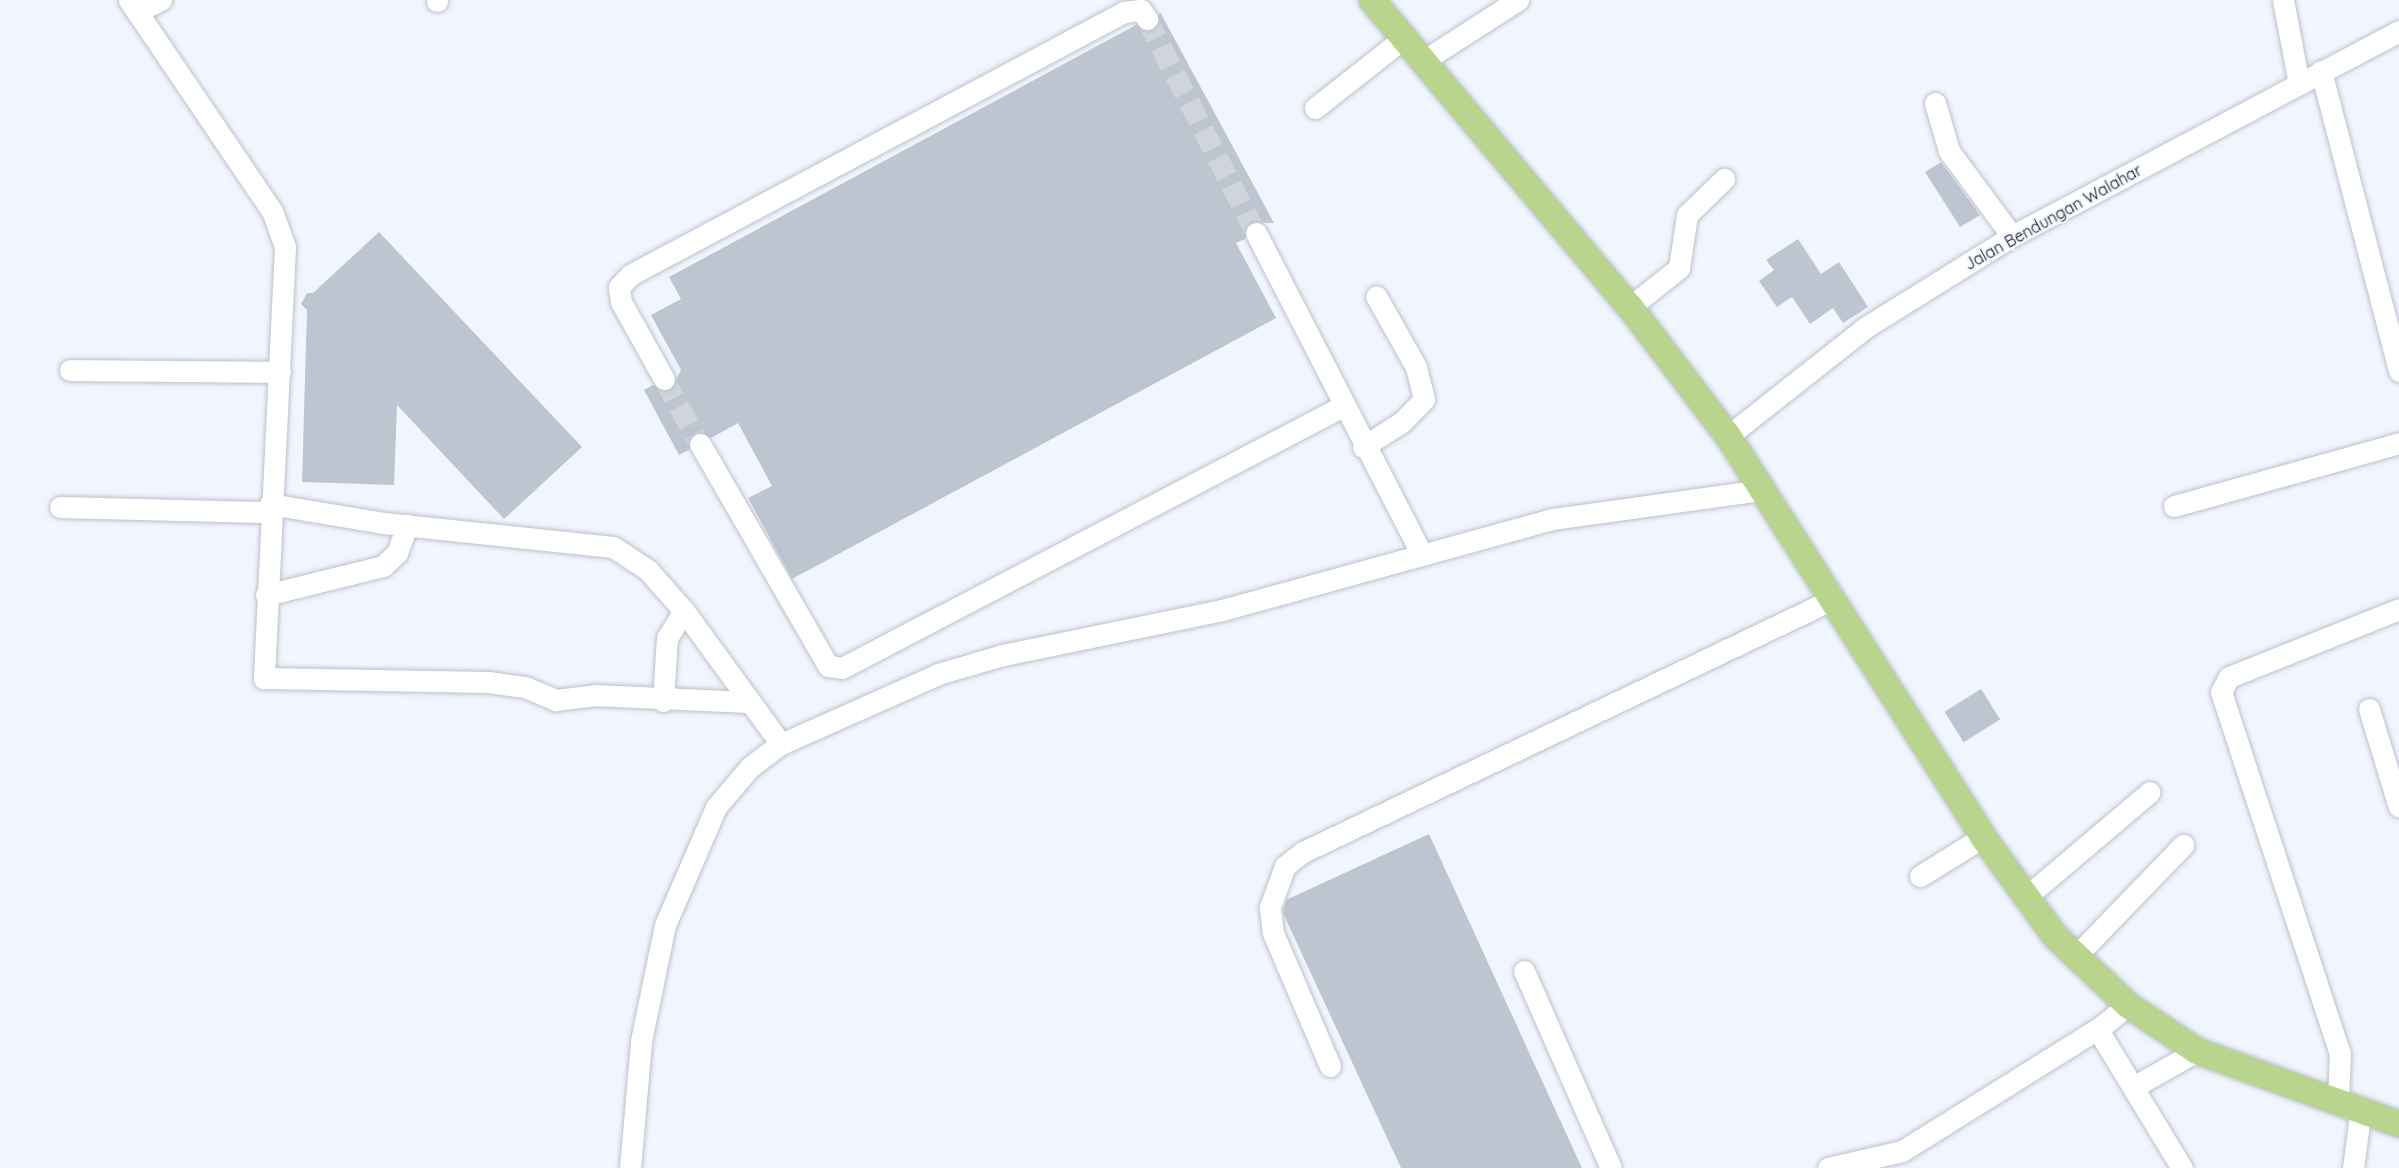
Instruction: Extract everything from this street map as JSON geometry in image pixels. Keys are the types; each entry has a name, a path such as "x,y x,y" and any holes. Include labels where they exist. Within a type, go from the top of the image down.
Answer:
{"main road":[{"path":"1372,0 1630,308 1728,436 1983,837 2026,897 2075,957 2128,1005 2197,1051 2350,1104 2399,1124"}],"street":[{"path":"161,0 133,6 281,229 285,289 270,508 264,678 488,682 525,687 556,700 594,695 663,701 749,702"},
{"path":"1423,61 1518,0"},
{"path":"2283,0 2299,84"},
{"path":"664,379 621,302 619,287 630,275 1124,12 1141,10 1147,19"},
{"name":"Jalan Bendungan Walahar","path":"1728,436 1866,327 2012,236 2299,84 2321,70 2399,31"},
{"path":"1315,108 1404,38"},
{"path":"2321,70 2399,371"},
{"path":"1935,103 1949,151 2012,236"},
{"path":"1630,308 1679,268 1687,215 1724,179"},
{"path":"1256,233 1341,406 1422,554"},
{"path":"1363,447 1402,422 1424,399 1416,367 1376,296"},
{"path":"70,370 280,372"},
{"path":"700,444 828,666 842,668 1341,406"},
{"path":"2174,506 2399,443"},
{"path":"630,1168 641,1041 665,926 716,807 750,767 781,744 938,674 1222,610 1422,554 1594,511 1761,490"},
{"path":"60,507 270,508 613,547 648,570 684,611 781,744"},
{"path":"266,595 383,566 397,553 406,525"},
{"path":"1330,1066 1273,933 1270,907 1285,866 1303,852 1831,600"},
{"path":"2353,1168 2350,1104 2340,1054 2221,692 2229,677 2399,609"},
{"path":"663,701 667,638 684,611"},
{"path":"2369,709 2399,807"},
{"path":"2026,897 2150,792"},
{"path":"1920,876 1983,837"},
{"path":"2075,957 2182,845"},
{"path":"1524,970 1611,1168"},
{"path":"1828,1168 1902,1151 2102,1026 2128,1005"},
{"path":"2102,1026 2101,1035 2135,1086 2182,1168"},
{"path":"2135,1086 2197,1051"}],"building":[{"path":"1160,12 1274,223 1250,222 1245,239 1236,243 1276,318 792,579 748,498 772,486 738,423 711,438 694,433 689,450 679,455 644,390 653,385 670,390 681,370 651,315 681,299 669,277 1136,25 1154,30"},
{"path":"1941,162 1980,215 1960,227 1925,172"},
{"path":"379,232 582,447 504,519 397,405 394,485 302,482 307,310 301,304 307,293 313,293"},
{"path":"1798,239 1821,274 1839,262 1868,307 1843,323 1833,308 1810,324 1792,297 1777,307 1759,281 1774,270 1766,260"},
{"path":"1981,689 2000,720 1964,742 1945,712"},
{"path":"1429,834 1582,1168 1401,1168 1283,913 1286,900"}],"tunnel":[{"path":"1147,19 1256,233"},
{"path":"664,379 700,444"}]}
